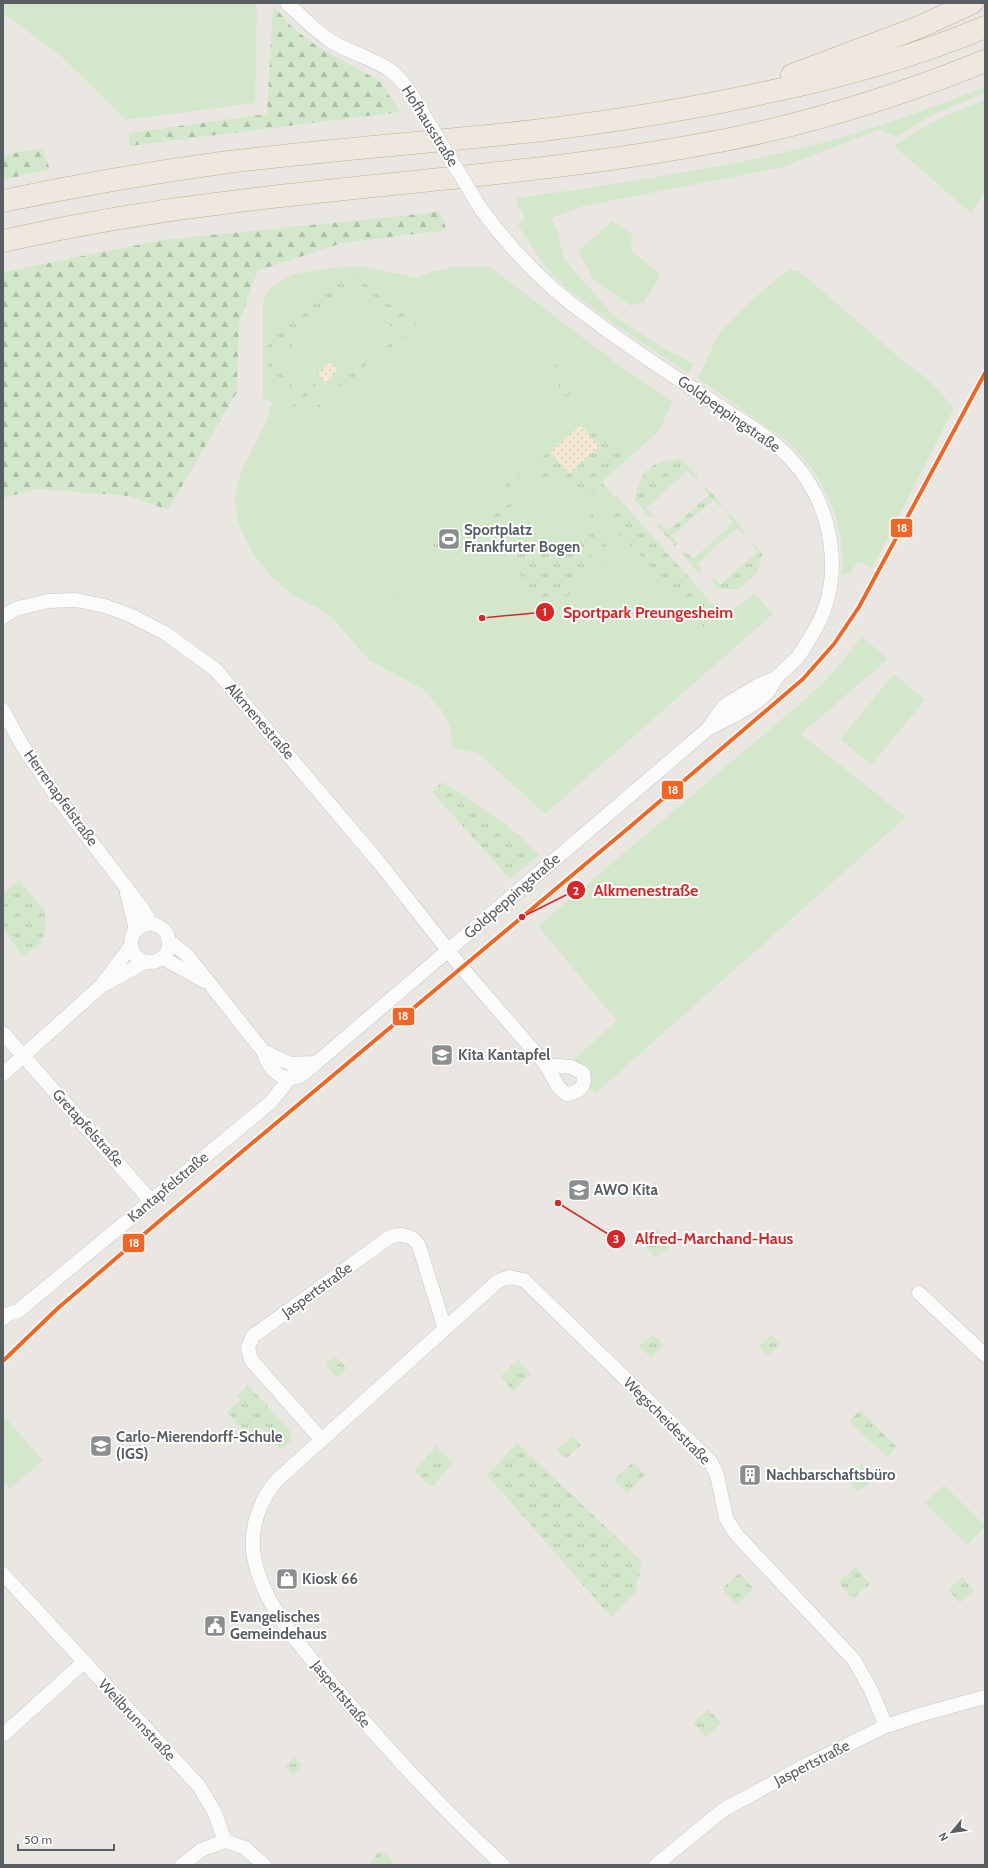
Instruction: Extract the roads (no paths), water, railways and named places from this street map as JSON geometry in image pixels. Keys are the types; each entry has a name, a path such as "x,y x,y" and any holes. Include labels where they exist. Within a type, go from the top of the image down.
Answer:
{"highway":[{"path":"728,101 917,28 972,3"},
{"path":"3,201 88,184 222,163 550,129 644,116 728,101 853,73 917,54 985,27"},
{"path":"3,241 91,223 231,202 635,156 790,125 859,107 938,80 985,61"}],"street":[{"name":"Hofhausstraße","path":"287,3 312,27 330,40 344,49 388,68 406,85 481,209"},
{"name":"Goldpeppingstraße","path":"289,1078 302,1075 314,1063 448,951 709,728 735,716 767,693 776,678 797,658 818,624 830,587 831,548 824,510 808,481 788,456 766,438 569,303 546,283 493,225 481,209"},
{"name":"Alkmenestraße","path":"3,617 15,609 48,600 76,600 105,606 132,616 165,632 216,670 232,687 377,860 448,951 546,1065"},
{"name":"Herrenapfelstraße","path":"3,710 22,746 57,797 142,908 151,924"},
{"name":"Herrenapfelstraße","path":"123,884 136,930"},
{"path":"151,924 161,928 168,936 168,950 162,958 154,962 145,962 138,959 133,953 131,940 136,930 151,924"},
{"path":"169,941 187,955 263,1051 266,1061 273,1072 289,1078"},
{"path":"3,1074 101,986 131,946"},
{"path":"162,958 210,984"},
{"path":"101,986 145,962"},
{"path":"3,1033 23,1056"},
{"path":"263,1051 291,1064 314,1063"},
{"name":"Gretapfelstraße","path":"23,1056 152,1201"},
{"name":"Kantapfelstraße","path":"4,1316 18,1311 271,1102 289,1078"},
{"name":"Jaspertstraße","path":"322,1440 251,1360 248,1348 253,1336 390,1237 404,1235 411,1237 419,1246 445,1329"},
{"name":"Jaspertstraße","path":"503,1865 452,1816 349,1705 302,1646 268,1598 259,1578 254,1557 253,1544 254,1526 260,1506 267,1492 276,1481 498,1281 509,1278"},
{"name":"Wegscheidestraße","path":"509,1278 524,1280 710,1461 717,1475 726,1518 736,1534 854,1660 871,1690 886,1726"},
{"path":"919,1293 985,1355"},
{"name":"Weilbrunnstraße","path":"3,1574 199,1786 214,1811 225,1841"},
{"path":"3,1735 84,1662"},
{"name":"Jaspertstraße","path":"656,1865 723,1810 806,1765 886,1726 985,1697"},
{"path":"182,1865 201,1850 225,1841 245,1848 264,1865"}],"place":[{"name":"Sportplatz Frankfurter Bogen","path":"449,539"},
{"name":"Sportpark Preungesheim","path":"482,618"},
{"name":"Alkmenestraße","path":"522,917"},
{"name":"Kita Kantapfel","path":"442,1055"},
{"name":"AWO Kita","path":"579,1190"},
{"name":"Alfred-Marchand-Haus","path":"558,1203"},
{"name":"Carlo-Mierendorff-Schule (IGS)","path":"101,1446"},
{"name":"Nachbarschaftsbüro","path":"750,1475"},
{"name":"Kiosk 66","path":"287,1579"},
{"name":"Evangelisches Gemeindehaus","path":"215,1626"}]}
